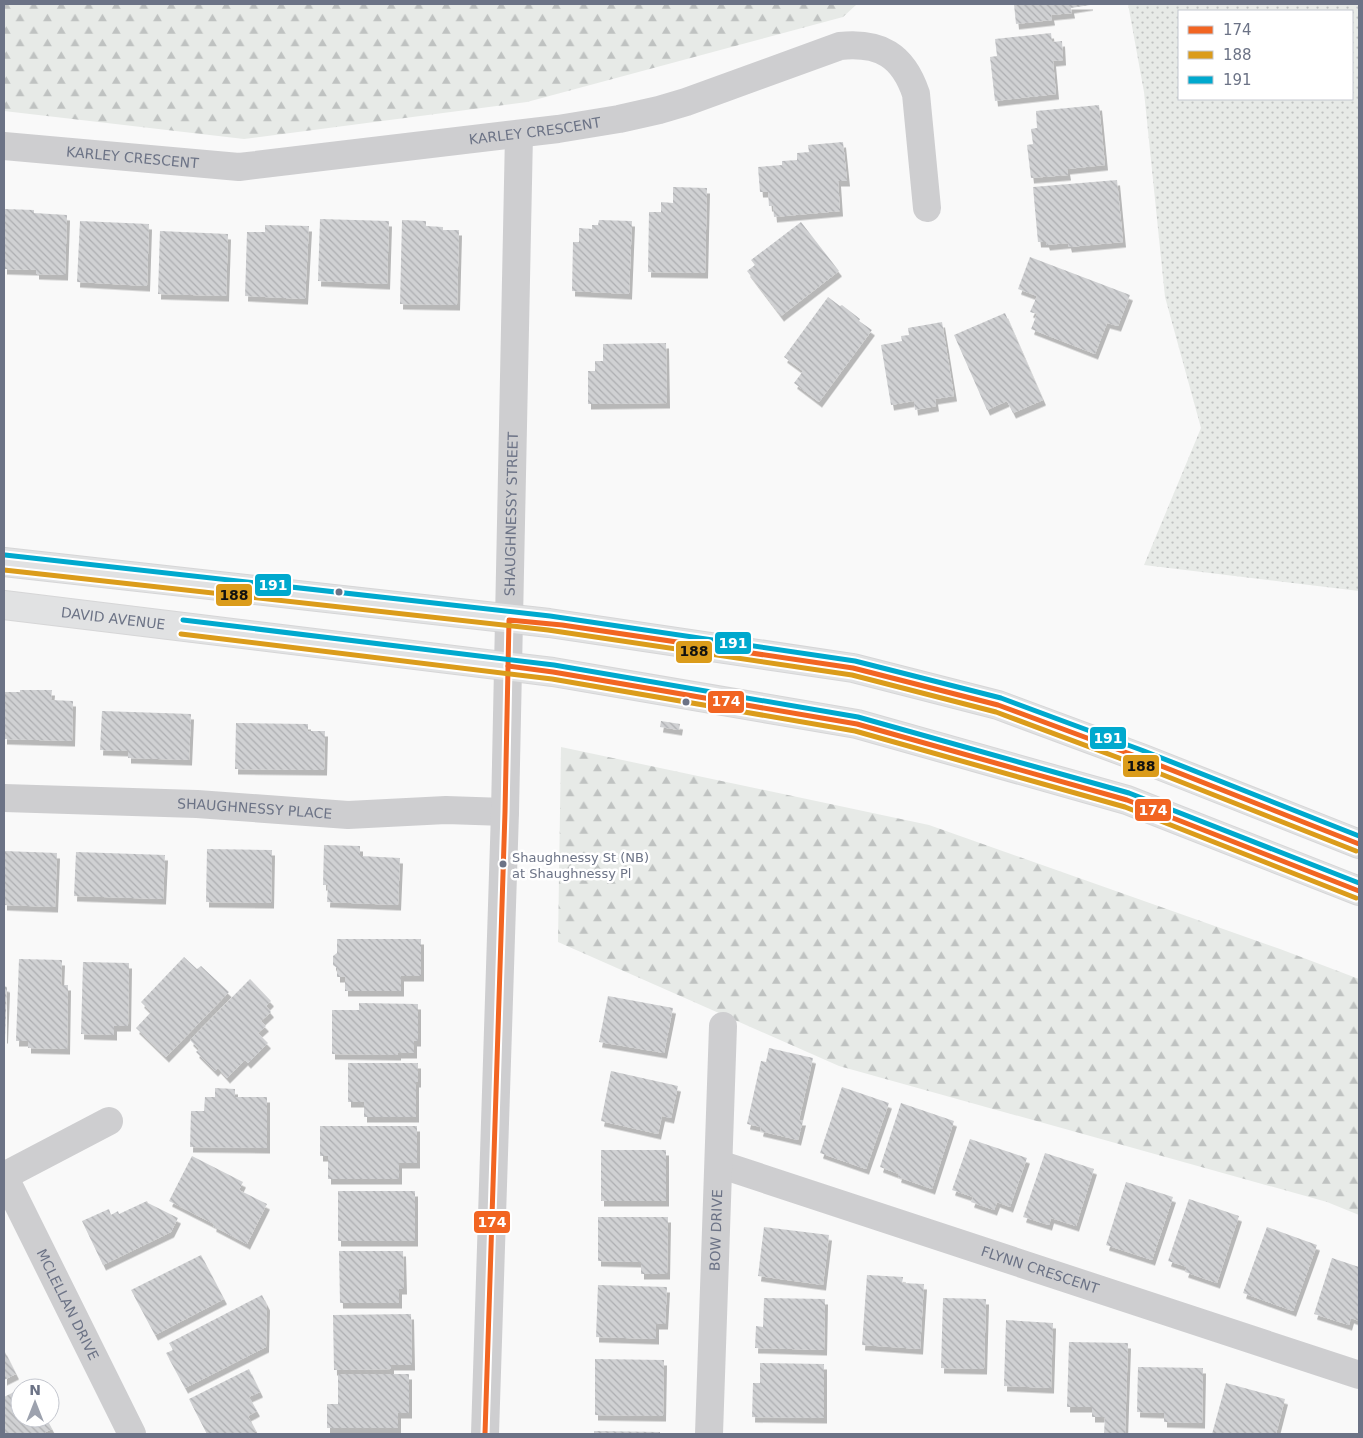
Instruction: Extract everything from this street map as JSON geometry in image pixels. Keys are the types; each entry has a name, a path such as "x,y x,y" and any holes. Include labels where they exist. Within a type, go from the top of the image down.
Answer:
{"main road":[{"path":"4,562 509,620 562,624 853,668 998,705 1141,758 1359,844"},
{"name":"DAVID AVENUE","path":"4,605 508,666 857,724 1127,800 1359,891"}],"street":[{"name":"KARLEY CRESCENT","path":"4,146 239,167 519,134 610,120 659,110 840,46 856,44 887,53 904,67 911,79 916,94 927,208"},
{"name":"SHAUGHNESSY STREET","path":"485,1434 505,812 519,134"},
{"name":"SHAUGHNESSY PLACE","path":"4,798 197,804 348,815 446,810 505,812"},
{"name":"BOW DRIVE","path":"709,1434 723,1026"},
{"path":"4,1176 109,1121"},
{"name":"FLYNN CRESCENT","path":"719,1164 1359,1375"},
{"name":"MCLELLAN DRIVE","path":"4,1176 132,1434"}],"green space":[{"path":"4,4 857,4 843,17 527,102 244,139 4,111"},
{"path":"1128,4 1359,4 1359,591 1144,565 1201,428 1165,297 1144,92"},
{"path":"561,747 929,825 1280,949 1359,979 1359,1215 1327,1202 839,1066 558,942"}],"building":[{"path":"1014,4 1090,5 1071,8 1072,13 1051,15 1052,20 1016,24"},
{"path":"1051,33 1052,42 1062,41 1063,60 1053,61 1056,94 995,101 990,57 997,56 995,39"},
{"path":"1099,105 1105,165 1067,169 1068,175 1031,178 1027,145 1033,144 1031,129 1037,128 1036,111"},
{"path":"843,142 847,181 838,181 840,211 774,217 773,206 769,206 768,192 760,192 758,167 782,165 782,161 797,160 797,153 809,152 808,145"},
{"path":"1117,180 1123,242 1069,247 1068,243 1047,245 1046,242 1038,242 1033,187"},
{"path":"673,187 707,188 705,273 648,272 649,212 661,212 661,202 673,203"},
{"path":"4,209 34,210 34,213 67,215 65,275 36,274 36,270 4,269"},
{"path":"320,219 389,221 387,284 318,281"},
{"path":"402,220 426,221 426,226 443,227 443,230 459,230 457,305 400,304"},
{"path":"599,220 632,221 629,294 572,291 573,242 579,242 579,228 592,229 592,225 598,225"},
{"path":"80,221 149,224 147,286 77,282"},
{"path":"801,222 839,271 781,316 747,271 755,265 751,260"},
{"path":"265,225 309,226 305,299 245,296 247,232 265,232"},
{"path":"160,231 228,234 226,296 158,294"},
{"path":"1030,257 1130,295 1118,326 1107,323 1095,354 1031,329 1037,314 1030,312 1037,296 1018,289"},
{"path":"828,297 840,306 842,305 872,330 819,402 794,383 803,371 784,357"},
{"path":"1005,313 1043,400 1013,413 1007,401 987,410 954,335"},
{"path":"942,322 954,396 935,399 936,406 915,410 914,401 891,405 881,345 902,341 901,336 909,335 908,328"},
{"path":"666,343 667,403 588,404 588,371 595,371 595,361 603,361 603,344"},
{"path":"20,690 52,690 51,700 73,701 72,741 4,739 4,692 20,692"},
{"path":"102,711 191,714 189,760 128,758 128,751 100,750"},
{"path":"661,721 680,724 679,730 660,727"},
{"path":"236,723 308,724 308,731 325,731 324,770 235,769"},
{"path":"324,845 360,846 360,856 400,858 398,905 327,902 328,885 323,885"},
{"path":"207,849 272,850 271,903 206,902"},
{"path":"4,851 57,853 55,907 4,905"},
{"path":"76,852 165,855 163,899 74,896"},
{"path":"337,939 421,939 421,976 401,976 401,991 345,991 345,977 337,977 337,968 333,965 333,956 337,953"},
{"path":"184,957 197,969 201,966 229,992 166,1057 136,1028 151,1012 141,1002"},
{"path":"19,959 62,960 61,985 68,985 67,1049 28,1048 28,1041 16,1041"},
{"path":"83,962 129,963 128,1026 114,1026 114,1035 81,1034"},
{"path":"250,979 271,1001 266,1006 271,1012 261,1021 266,1026 258,1033 268,1043 248,1063 245,1060 227,1078 218,1068 215,1071 196,1052 199,1049 190,1040"},
{"path":"4,986 7,987 5,1038 4,1038"},
{"path":"608,996 673,1008 664,1053 599,1042"},
{"path":"359,1003 418,1004 418,1041 414,1041 414,1053 398,1053 398,1055 332,1054 332,1010 359,1010"},
{"path":"769,1048 813,1058 799,1120 803,1120 798,1140 760,1131 761,1127 747,1124 761,1061 766,1062"},
{"path":"348,1063 418,1063 416,1117 364,1117 364,1102 348,1102"},
{"path":"611,1071 678,1086 671,1118 662,1116 658,1134 601,1121"},
{"path":"842,1087 889,1103 866,1169 820,1153"},
{"path":"215,1088 235,1089 235,1097 267,1097 267,1148 190,1147 191,1111 204,1111 205,1097 215,1097"},
{"path":"901,1103 954,1121 932,1189 898,1177 899,1174 880,1167"},
{"path":"320,1126 417,1126 417,1163 399,1163 399,1179 328,1179 328,1156 320,1156"},
{"path":"970,1139 1027,1158 1010,1207 997,1202 994,1210 971,1202 973,1197 952,1190"},
{"path":"601,1150 666,1150 666,1201 601,1201"},
{"path":"1045,1153 1094,1169 1076,1226 1051,1218 1049,1225 1023,1217"},
{"path":"192,1156 243,1182 239,1190 267,1204 247,1244 213,1226 214,1224 169,1201"},
{"path":"1126,1182 1173,1197 1152,1260 1106,1245"},
{"path":"338,1191 415,1191 415,1241 338,1241"},
{"path":"1189,1199 1239,1216 1217,1283 1185,1272 1187,1267 1168,1261"},
{"path":"147,1201 178,1218 171,1232 103,1265 82,1221 109,1209 111,1215 118,1211 119,1214"},
{"path":"598,1217 668,1217 667,1274 641,1274 641,1262 598,1261"},
{"path":"764,1227 829,1235 823,1285 758,1276"},
{"path":"1267,1227 1317,1245 1293,1311 1243,1293"},
{"path":"339,1251 403,1251 404,1289 399,1289 399,1303 340,1303"},
{"path":"201,1255 224,1299 155,1335 131,1290"},
{"path":"1332,1258 1359,1267 1359,1321 1351,1318 1349,1325 1314,1314"},
{"path":"867,1275 903,1277 902,1283 924,1284 920,1349 862,1345"},
{"path":"598,1285 667,1287 665,1324 656,1324 656,1339 596,1337"},
{"path":"262,1295 267,1305 266,1347 185,1388 166,1353 173,1350 169,1343"},
{"path":"764,1298 825,1299 824,1350 755,1348 756,1326 763,1327"},
{"path":"943,1298 986,1299 984,1369 941,1368"},
{"path":"411,1314 412,1365 391,1365 391,1369 334,1370 333,1315"},
{"path":"1006,1320 1053,1323 1051,1388 1004,1386"},
{"path":"1069,1342 1128,1343 1125,1433 1104,1433 1105,1417 1092,1417 1092,1407 1067,1407"},
{"path":"4,1350 16,1374 4,1380"},
{"path":"595,1359 664,1360 663,1416 595,1415"},
{"path":"760,1363 824,1364 824,1418 752,1417 753,1383 760,1383"},
{"path":"1138,1367 1203,1368 1202,1423 1164,1422 1164,1413 1137,1412"},
{"path":"249,1369 260,1392 249,1397 257,1411 248,1416 256,1431 251,1434 207,1434 189,1399"},
{"path":"338,1374 409,1374 409,1413 398,1413 398,1428 327,1428 327,1404 338,1404"},
{"path":"1226,1383 1285,1399 1276,1434 1212,1434"},
{"path":"10,1394 10,1428 52,1429 42,1434 4,1434 4,1397"},
{"path":"594,1431 660,1432 660,1434 594,1434"}],"transit line":[{"name":"191","path":"5,555 550,616 855,661 1001,698 1144,751 1359,836"},
{"name":"188","path":"4,570 548,630 852,675 996,712 1138,765 1356,851"},
{"name":"191","path":"183,620 554,665 858,717 1129,793 1359,883"},
{"name":"174","path":"485,1434 505,812 509,620 562,625 853,668 998,705 1141,758 1359,844"},
{"name":"188","path":"181,634 552,679 855,731 1125,807 1356,898"},
{"name":"174","path":"508,666 857,724 1127,800 1359,891"}],"place":[{"name":"Shaughnessy St (NB) at Shaughnessy Pl","path":"503,864"}]}
